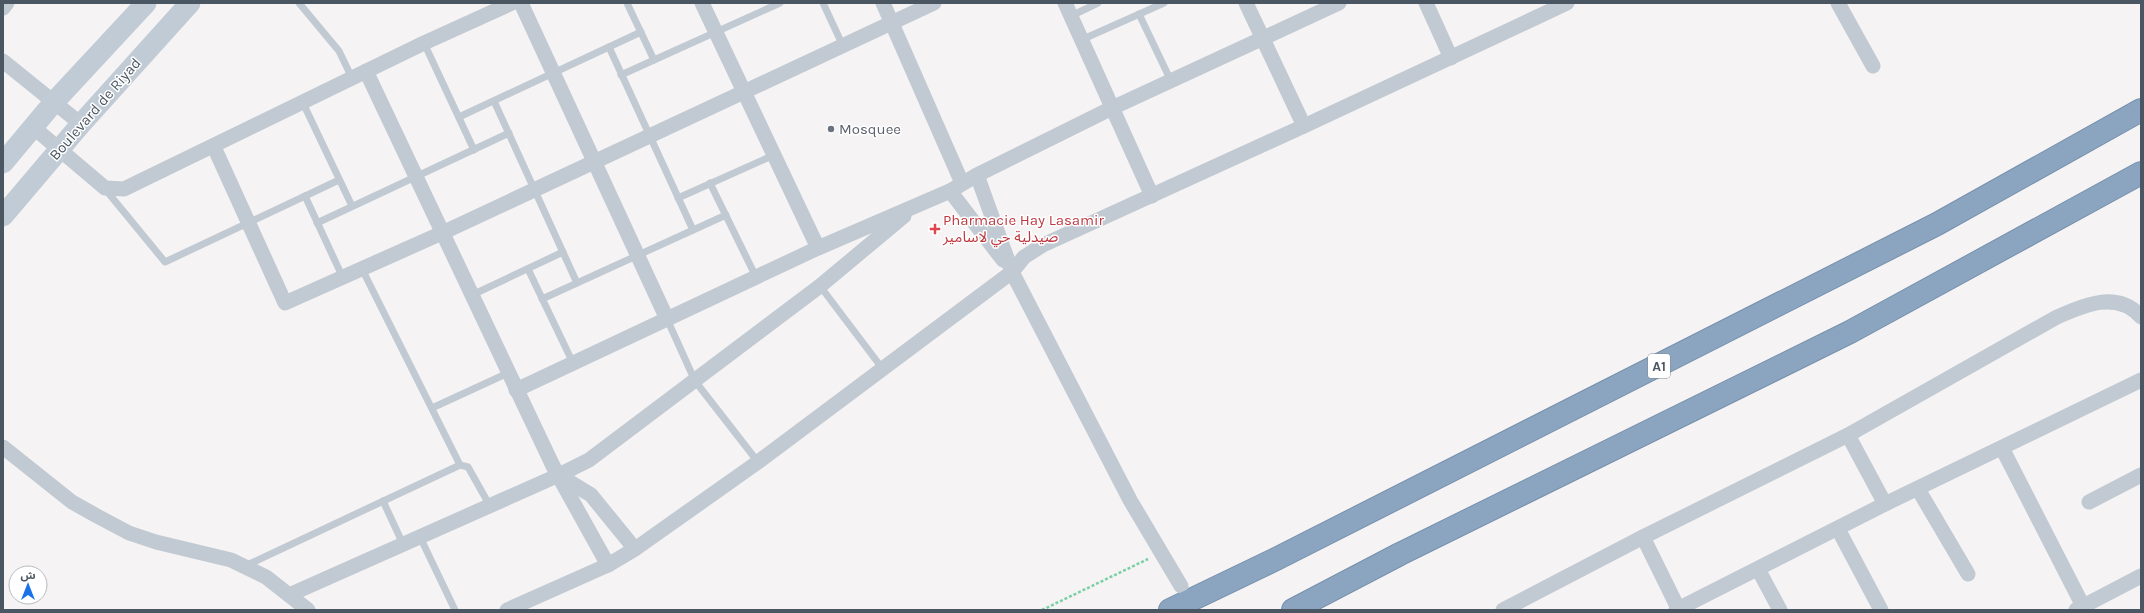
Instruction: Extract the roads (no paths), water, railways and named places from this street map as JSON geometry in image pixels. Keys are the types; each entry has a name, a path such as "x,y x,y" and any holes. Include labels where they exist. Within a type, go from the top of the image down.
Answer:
{"highway":[{"name":"A1","path":"1170,610 1276,559 1930,227 2141,110"},
{"path":"1294,610 1400,554 1850,332 2141,173"}],"main road":[{"path":"3,163 54,102 146,3"},
{"name":"Boulevard de Riyad","path":"3,216 59,149 190,3"}],"street":[{"path":"3,8 7,3"},
{"path":"33,127 105,188 124,189 214,147 424,43 512,3"},
{"path":"521,3 667,319"},
{"path":"702,3 818,248"},
{"path":"883,3 892,22 956,187 1012,272 1127,494 1160,553 1181,586"},
{"path":"214,147 285,303 442,233 934,3"},
{"path":"1246,3 1304,126"},
{"path":"516,390 818,248 956,187 977,175 1112,108 1340,3"},
{"path":"1426,3 1451,58"},
{"path":"507,610 608,565 635,549 758,462 1012,272 1024,257 1043,245 1304,126 1567,3"},
{"path":"1838,3 1873,66"},
{"path":"1068,10 1152,196"},
{"path":"3,61 81,124"},
{"path":"366,71 516,390 559,475 608,565"},
{"path":"977,175 1012,272"},
{"path":"289,595 559,475 589,460 820,286 915,206"},
{"path":"1503,610 1643,537 1848,435 2057,318 2084,305 2112,301 2136,311 2141,317"},
{"path":"1643,537 1678,610 1886,504 2141,380"},
{"path":"1848,435 1886,504"},
{"path":"3,447 72,502 123,530 156,542 216,555 245,566 266,577 308,610"},
{"path":"2002,448 2081,609 2141,576"},
{"path":"559,475 591,495 635,549"},
{"path":"2089,502 2141,475"},
{"path":"1918,489 1968,574"},
{"path":"1838,529 1881,610"},
{"path":"1758,569 1780,610"}],"lane":[{"path":"299,3 339,51 352,78"},
{"path":"627,3 654,60"},
{"path":"621,75 716,32 771,5 780,3"},
{"path":"823,3 843,46"},
{"path":"1068,10 1098,3"},
{"path":"1082,40 1164,3"},
{"path":"1139,14 1170,82"},
{"path":"459,117 641,32"},
{"path":"424,43 474,150"},
{"path":"609,47 693,230"},
{"path":"494,101 577,283"},
{"path":"303,103 352,206"},
{"path":"317,223 509,133"},
{"path":"678,198 774,154"},
{"path":"105,188 166,262 339,180"},
{"path":"710,183 756,277"},
{"path":"305,196 342,278"},
{"path":"542,299 726,215"},
{"path":"472,295 563,252"},
{"path":"362,269 460,465"},
{"path":"528,269 573,363"},
{"path":"820,286 882,368"},
{"path":"667,319 695,381 758,462"},
{"path":"432,408 508,373"},
{"path":"245,566 460,465 468,467 490,506"},
{"path":"383,501 403,544"},
{"path":"420,536 455,610"}],"place":[{"name":"Mosquee","path":"831,129"},
{"name":"Pharmacie Hay Lasamir صيدلية حي لاسامير","path":"935,229"}]}
